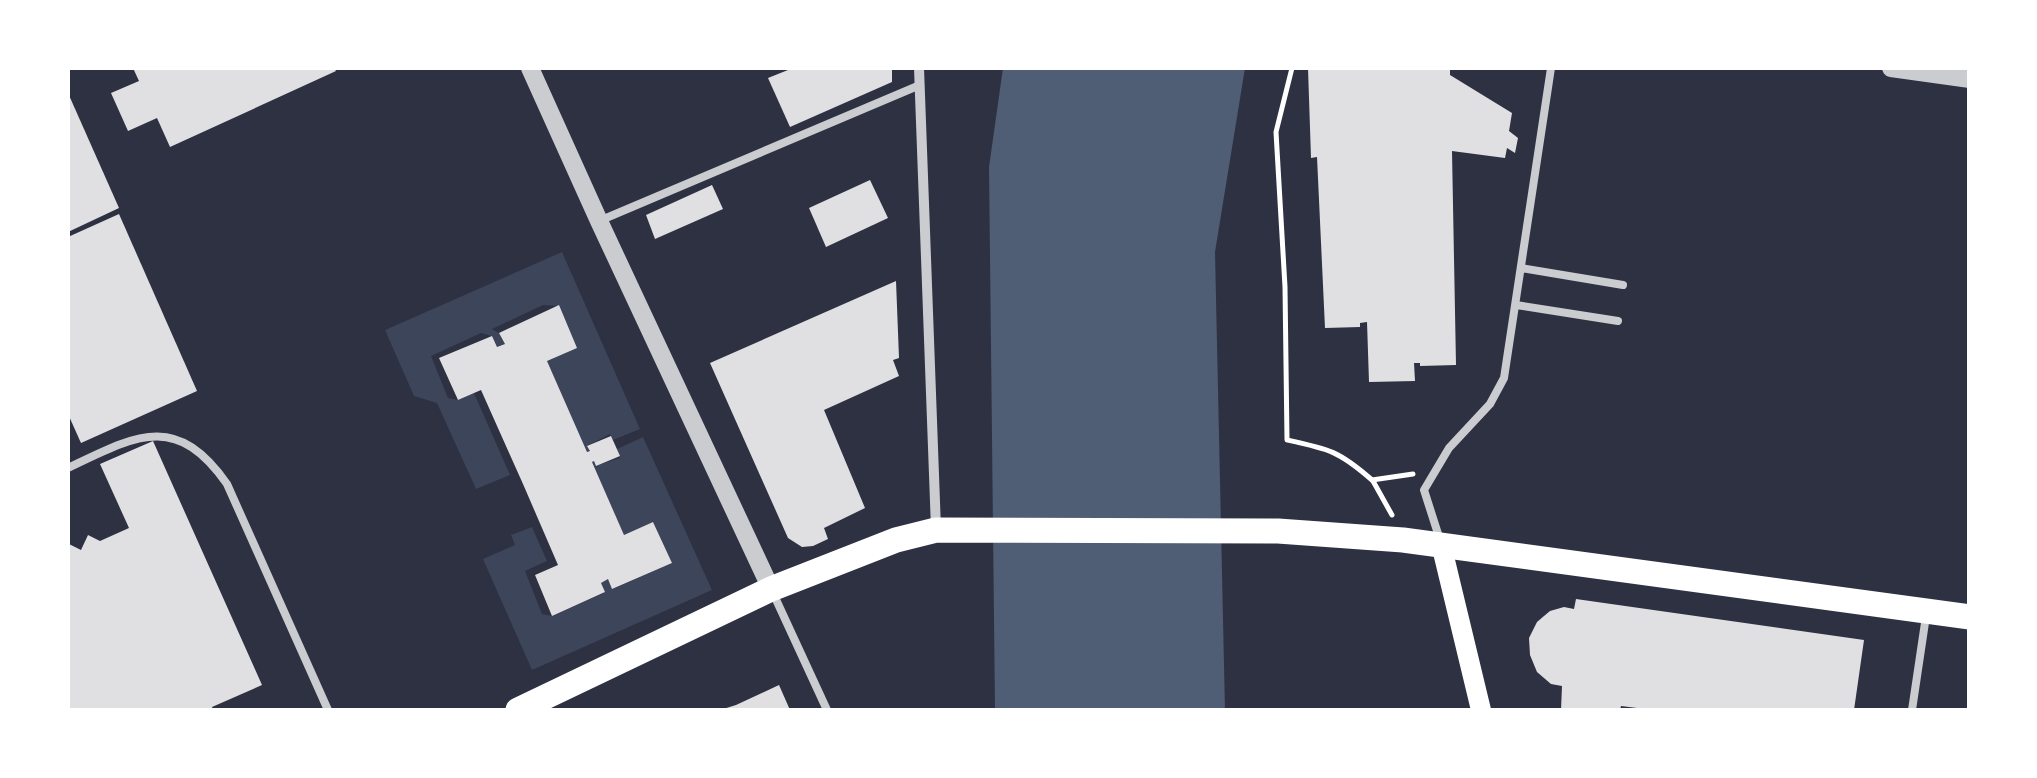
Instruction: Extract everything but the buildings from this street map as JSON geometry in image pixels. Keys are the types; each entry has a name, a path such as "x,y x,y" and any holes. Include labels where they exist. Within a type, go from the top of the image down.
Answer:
{"main road":[{"path":"518,710 771,589 896,540 936,530 1278,531 1441,544 1970,617"},
{"path":"1441,544 1481,710"}],"street":[{"path":"530,68 771,589"},
{"path":"919,68 936,530"},
{"path":"1891,68 1970,79"}],"lane":[{"path":"1441,544 1424,490 1449,448 1490,404 1504,378 1550,68"},
{"path":"599,221 920,84"},
{"path":"1521,268 1622,286"},
{"path":"1516,304 1618,321"},
{"path":"68,468 119,443 149,435 181,440 210,460 227,484 328,710"},
{"path":"771,589 826,710"},
{"path":"1912,710 1927,611"}],"path":[{"path":"1292,68 1276,132 1285,287 1287,440 1328,448 1372,480 1434,470"}],"shaded area":[{"path":"1003,68 1245,68 1215,252 1225,710 995,710 989,167"},
{"path":"562,252 640,429 613,440 610,434 588,443 587,452 547,361 558,306 543,305 492,329 505,344 497,347 492,336 481,333 431,356 448,398 458,400 474,393 510,475 476,489 437,403 414,396 385,330"},
{"path":"643,437 712,590 532,670 483,559 515,545 511,535 532,527 547,561 525,571 542,614 552,616 604,593 601,583 608,579 613,589 672,563 653,522 624,535 592,462 597,468 620,458 617,449"}]}
